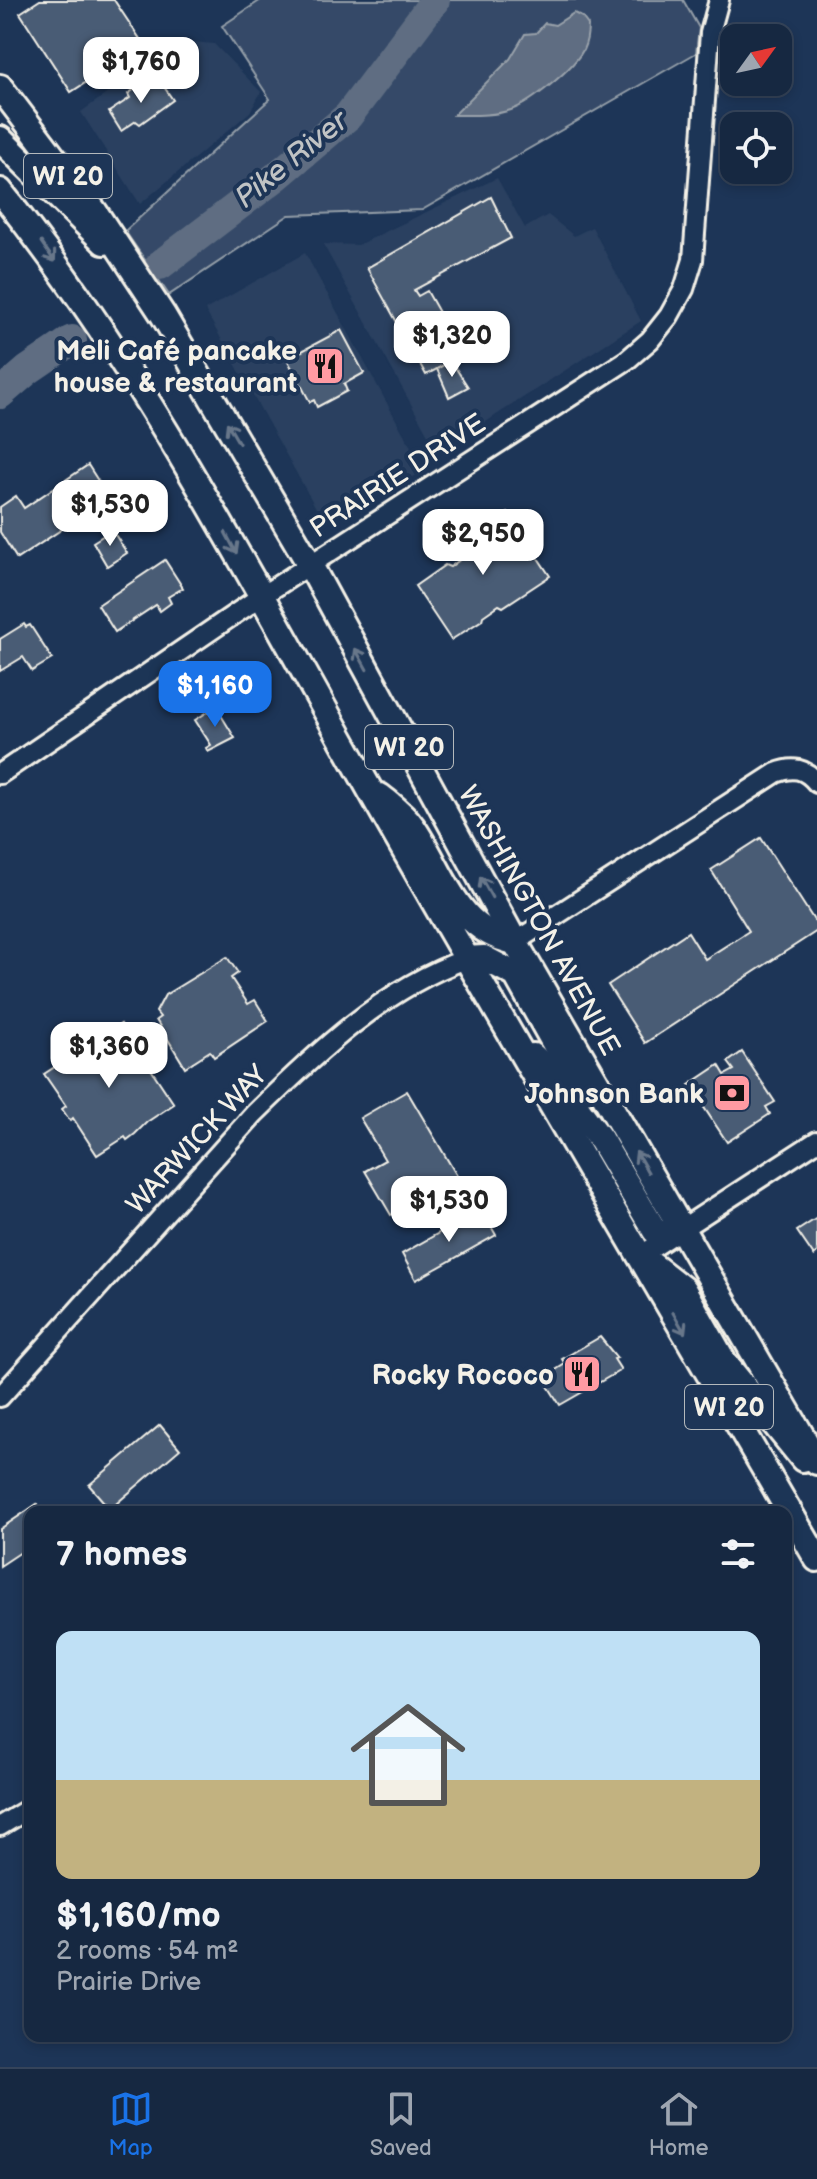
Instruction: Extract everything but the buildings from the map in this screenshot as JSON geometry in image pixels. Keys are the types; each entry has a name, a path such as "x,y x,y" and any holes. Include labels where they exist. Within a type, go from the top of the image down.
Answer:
{"main road":[{"name":"WASHINGTON AVENUE","path":"0,87 95,212 163,315 310,565 515,942 817,1462"},
{"path":"0,139 132,268"},
{"name":"WI 20","path":"0,191 42,243 113,345 203,491 466,959 786,1506"},
{"path":"367,784 409,821 460,910 477,926 499,939 515,942"},
{"path":"466,959 484,958 516,975 578,1082 589,1094 608,1103"},
{"path":"509,1033 552,1074 586,1118 655,1231 660,1234 681,1229"},
{"path":"640,1256 683,1289 724,1362 817,1477"},
{"name":"WI 20","path":"792,1516 817,1559"}],"street":[{"name":"PRAIRIE DRIVE","path":"0,774 260,597 627,360 650,340 669,316 684,289 696,245 710,33 719,0"},
{"path":"515,942 776,773 787,769 801,770 817,783"},
{"name":"WARWICK WAY","path":"0,1397 254,1114 299,1070 382,1005 440,968 466,959"},
{"path":"640,1256 817,1141"},
{"path":"0,1826 24,1812"}],"shaded area":[{"path":"261,0 683,0 699,28 696,53 422,210 289,215 169,295 125,231 270,99 222,26"},
{"path":"574,13 588,25 585,44 578,58 551,84 511,110 454,115 510,59 525,34 536,33 545,23 555,25"},
{"path":"181,41 214,44 261,92 250,112 140,204 81,112"},
{"path":"497,178 525,228 548,215 574,236 592,227 641,321 438,453 323,244 358,245"},
{"path":"305,253 424,471 325,524 205,310"}],"waterway":[{"name":"Pike River","path":"160,265 277,176 348,116 435,0"},
{"name":"Pike River","path":"0,394 28,370 72,340"}],"place":[{"name":"Meli Café pancake house & restaurant","path":"325,366"},
{"name":"Johnson Bank","path":"732,1093"},
{"name":"Rocky Rococo","path":"582,1374"}]}
